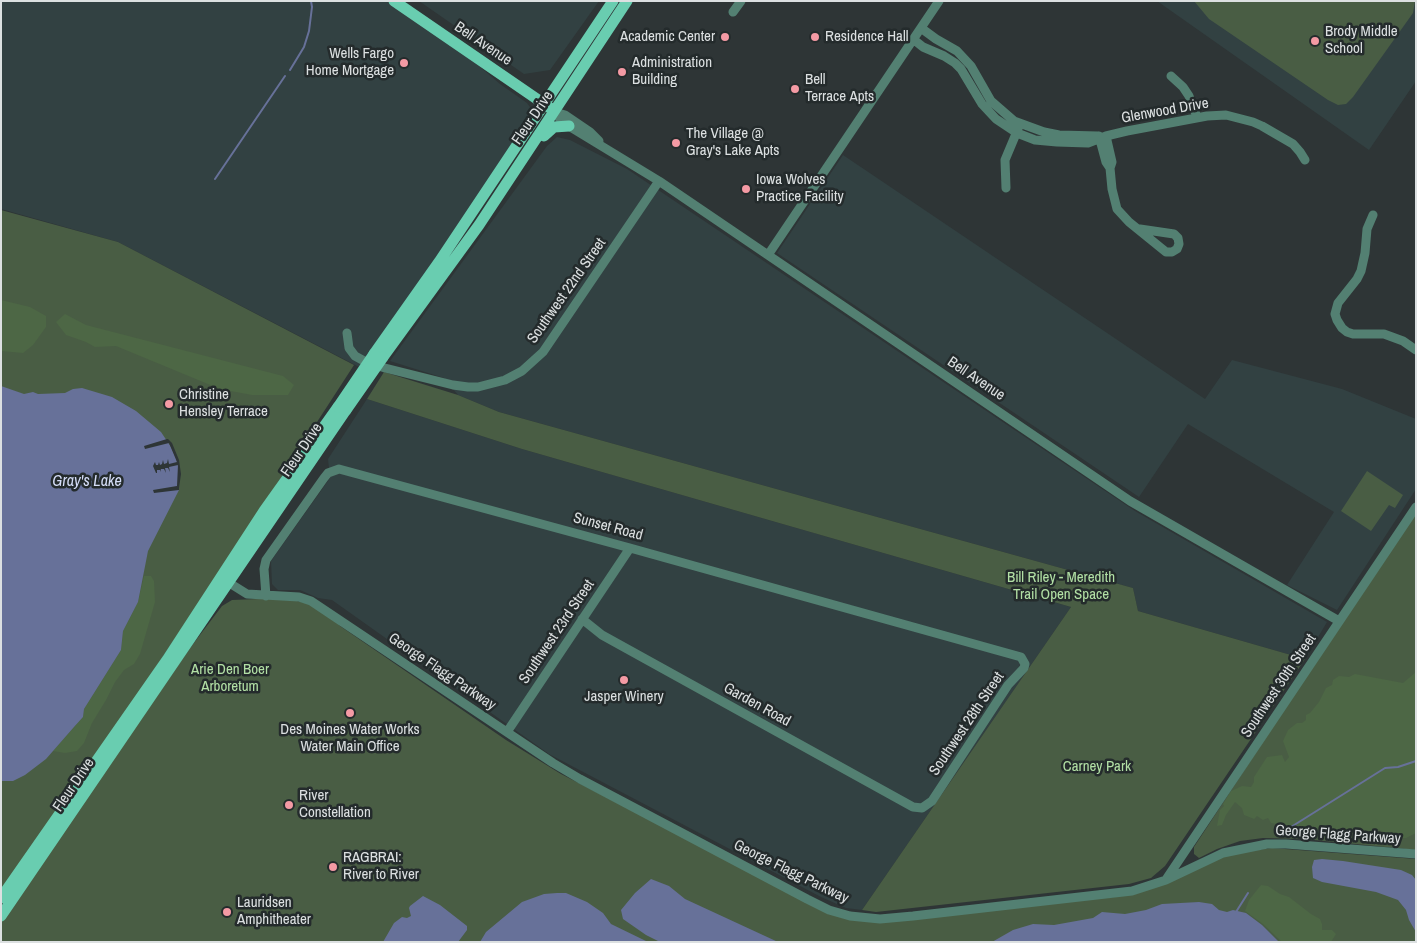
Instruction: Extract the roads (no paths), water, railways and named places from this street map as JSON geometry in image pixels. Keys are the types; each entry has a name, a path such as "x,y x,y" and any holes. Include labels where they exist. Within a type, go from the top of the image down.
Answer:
{"main road":[{"name":"Bell Avenue","path":"394,1 555,112"},
{"name":"Fleur Drive","path":"1,916 225,581 379,356 439,262 613,1"},
{"name":"Fleur Drive","path":"379,356 480,225 627,1"},
{"path":"526,156 550,130 560,126 569,126"},
{"name":"Fleur Drive","path":"1,898 167,660 225,581"}],"street":[{"path":"733,12 741,1"},
{"path":"768,256 939,1"},
{"name":"Glenwood Drive","path":"921,28 957,51 967,61 972,78"},
{"name":"Glenwood Drive","path":"914,39 923,47 956,63 1019,128 1059,135 1102,136 1197,117 1226,115 1253,122 1293,144 1305,160"},
{"path":"1171,76 1189,96 1197,117"},
{"name":"Bell Avenue","path":"555,112 562,122 659,181 1130,502 1339,621"},
{"name":"Bell Avenue","path":"555,112 565,115 590,132 605,147"},
{"path":"1006,188 1005,160 1019,128"},
{"path":"1102,136 1112,162 1110,168 1114,200 1117,208 1129,222 1140,230"},
{"name":"Southwest 22nd Street","path":"347,333 349,348 355,356 372,364 453,385 468,387 506,380 522,371 543,352 659,181"},
{"path":"1373,215 1367,229 1364,262 1361,271 1338,303 1335,314 1342,328 1347,332 1394,336 1416,350"},
{"name":"Sunset Road","path":"266,596 264,569 266,560 324,478 333,470 339,469 1017,656"},
{"name":"Southwest 30th Street","path":"1166,880 1416,507"},
{"name":"Southwest 23rd Street","path":"507,732 630,548"},
{"name":"George Flagg Parkway","path":"225,581 247,594 299,597 320,606 580,779 807,899 829,910 850,916 880,919 1132,891 1166,880 1223,853 1267,844 1416,854"},
{"name":"Garden Road","path":"582,619 602,635 913,807 922,808"},
{"name":"Southwest 28th Street","path":"922,808 932,801 1008,685 1024,668 1024,660 1017,656"}],"water":[{"name":"Gray's Lake","path":"1,386 24,394 33,392 38,394 65,393 73,389 82,388 112,397 136,411 161,432 171,447 179,471 179,490 148,551 138,602 123,631 121,650 84,709 83,717 46,759 25,775 13,781 1,781"},
{"path":"1322,859 1401,870 1412,875 1416,880 1416,932 1406,910 1398,900 1376,892 1322,882 1313,878 1312,867 1314,860"},
{"path":"651,879 669,886 685,899 778,942 660,942 623,919 621,910 635,893"},
{"path":"566,893 587,902 603,913 611,924 648,942 480,942 486,932 522,902 544,894"},
{"path":"423,896 440,905 467,926 467,930 458,942 383,942 394,923 402,917 407,918 411,916 410,906"},
{"path":"1199,902 1212,904 1219,910 1227,912 1233,910 1246,913 1262,925 1279,942 992,942 1013,930 1033,924 1054,925 1093,918 1102,912 1125,914 1146,910 1162,904"}],"waterway":[{"path":"290,70 304,47 309,31 311,1"},
{"path":"215,179 285,76"},
{"path":"1291,827 1385,768 1398,767 1416,761"},
{"path":"1236,912 1248,893"}],"place":[{"name":"Academic Center","path":"725,37"},
{"name":"Residence Hall","path":"815,37"},
{"name":"Brody Middle School","path":"1315,41"},
{"name":"Wells Fargo Home Mortgage","path":"404,63"},
{"name":"Administration Building","path":"622,72"},
{"name":"Bell Terrace Apts","path":"795,89"},
{"name":"The Village @ Gray's Lake Apts","path":"676,143"},
{"name":"Iowa Wolves Practice Facility","path":"746,189"},
{"name":"Christine Hensley Terrace","path":"169,404"},
{"name":"Jasper Winery","path":"624,680"},
{"name":"Des Moines Water Works Water Main Office","path":"350,713"},
{"name":"River Constellation","path":"289,805"},
{"name":"RAGBRAI: River to River","path":"333,867"},
{"name":"Lauridsen Amphitheater","path":"227,912"}],"park label":[{"name":"Bill Riley - Meredith Trail Open Space","path":"1061,586"},
{"name":"Arie Den Boer Arboretum","path":"230,678"},
{"name":"Carney Park","path":"1097,767"}]}
